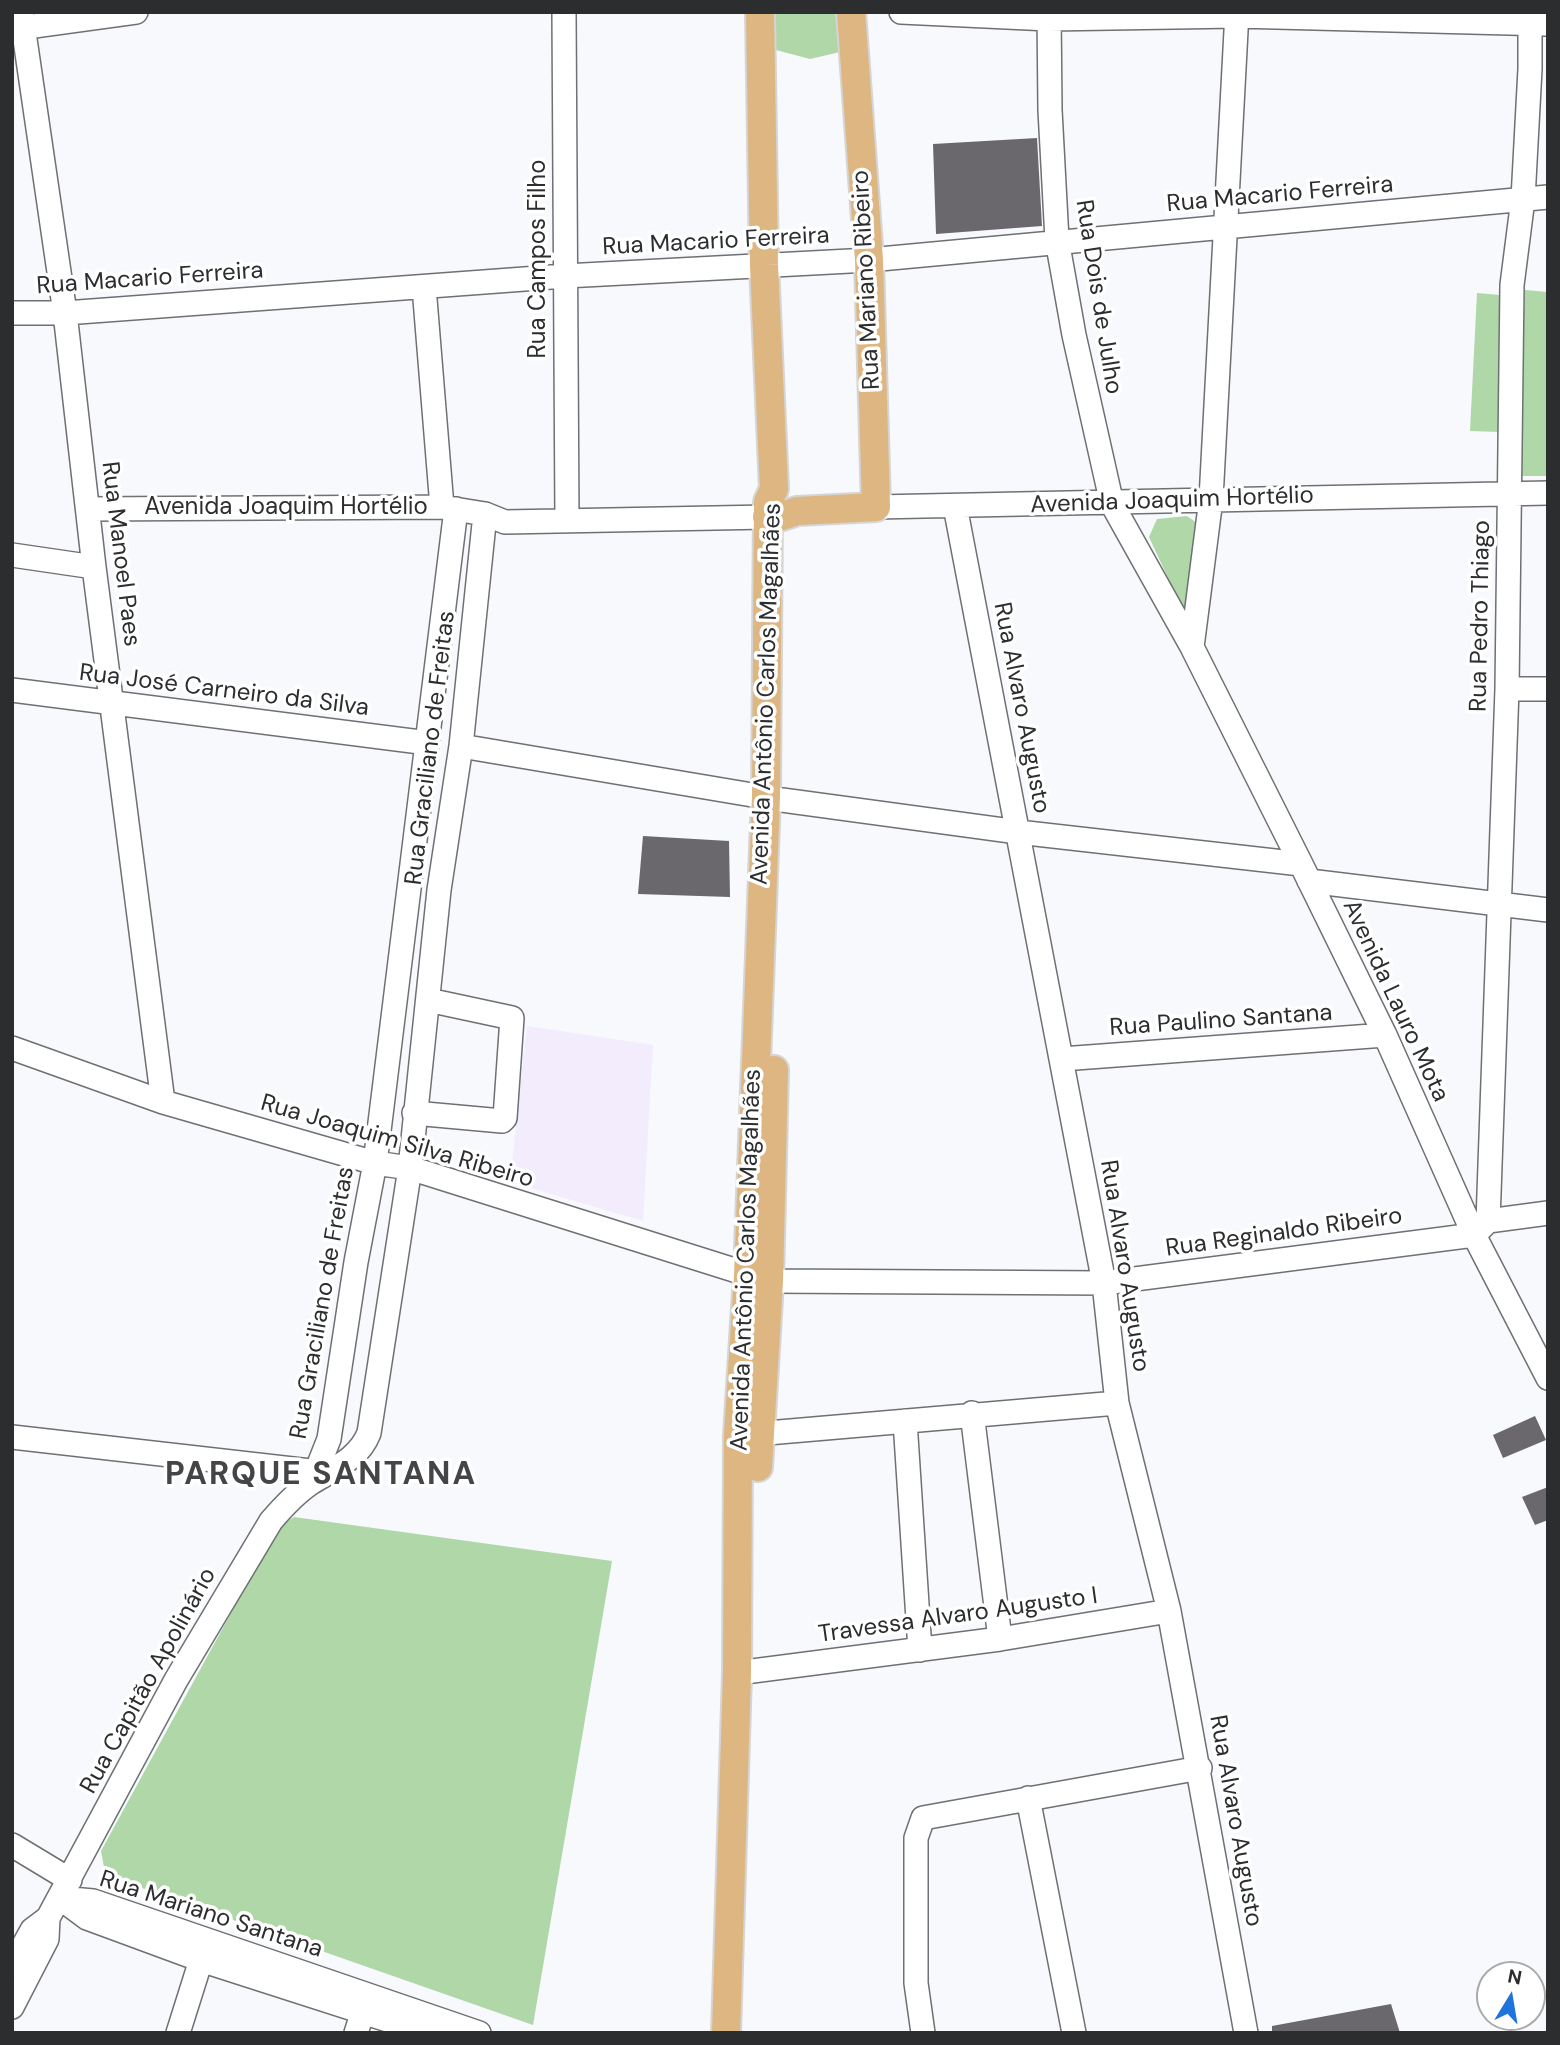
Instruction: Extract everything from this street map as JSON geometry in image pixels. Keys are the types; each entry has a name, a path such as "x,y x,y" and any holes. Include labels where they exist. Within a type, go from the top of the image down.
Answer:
{"main road":[{"name":"Avenida Antônio Carlos Magalhães","path":"726,2033 742,1763 748,1435 759,1278 774,798 777,506 764,265 760,12"},
{"name":"Rua Mariano Ribeiro","path":"851,12 869,260 876,507"},
{"name":"Avenida Joaquim Hortélio","path":"777,506 876,507"},
{"name":"Avenida Antônio Carlos Magalhães","path":"741,2033 742,1763"}],"street":[{"path":"19,23 136,12"},
{"name":"Rua Campos Filho","path":"564,12 566,513"},
{"path":"901,12 1049,15 1237,14 1536,20"},
{"path":"1192,647 1210,499 1237,14"},
{"name":"Rua Dois de Julho","path":"1049,15 1050,110 1057,240 1074,335 1112,504"},
{"name":"Rua Pedro Thiago","path":"1481,1228 1507,689 1512,285 1523,199 1530,69 1536,20"},
{"name":"Rua Manoel Paes","path":"19,23 65,313 94,567 163,1102"},
{"name":"Rua Macario Ferreira","path":"12,313 65,313 565,276 869,260 1057,240 1223,228 1548,197"},
{"name":"Rua Graciliano de Freitas","path":"320,1476 329,1439 356,1262 375,1163 428,743 449,508 424,287"},
{"name":"Avenida Joaquim Hortélio","path":"876,507 1548,493"},
{"name":"Avenida Lauro Mota","path":"1112,504 1192,647 1305,873 1481,1228 1548,1378"},
{"name":"Avenida Joaquim Hortélio","path":"88,509 449,508 485,514 505,506 566,513 777,506"},
{"name":"Rua Alvaro Augusto","path":"955,506 1104,1283 1118,1403 1169,1611 1200,1768 1245,2033"},
{"name":"Rua Graciliano de Freitas","path":"320,1476 364,1445 369,1433 410,1168 439,890 461,747 485,514"},
{"path":"12,555 94,567"},
{"path":"1507,689 1548,689"},
{"name":"Rua José Carneiro da Silva","path":"12,690 428,743"},
{"path":"461,747 774,798 1548,910"},
{"path":"414,1113 502,1121 505,1118 512,1018 428,1000"},
{"name":"Rua Paulino Santana","path":"1062,1059 1385,1035"},
{"name":"Rua Joaquim Silva Ribeiro","path":"12,1048 163,1102 375,1163 410,1168 759,1278"},
{"name":"Rua Reginaldo Ribeiro","path":"759,1278 1104,1283 1481,1228 1548,1213"},
{"path":"748,1435 905,1422 972,1413 1118,1403"},
{"path":"972,1413 1000,1639"},
{"path":"905,1422 920,1650"},
{"path":"12,1437 320,1476"},
{"name":"Rua Capitão Apolinário","path":"12,1966 32,1930 48,1918 65,1889 176,1680 271,1521 283,1506 320,1476"},
{"name":"Travessa Alvaro Augusto I","path":"745,1673 1000,1639 1169,1611"},
{"path":"922,2033 916,1983 916,1838 923,1818 1200,1768"},
{"path":"1028,1798 1074,2033"},
{"path":"12,1845 65,1889"},
{"name":"Rua Mariano Santana","path":"65,1889 87,1918 360,2022 428,2033"},
{"name":"Rua Mariano Santana","path":"65,1889 93,1901 479,2033"},
{"name":"Rua Capitão Apolinário","path":"12,2007 47,1939 48,1918"},
{"path":"178,2033 201,1960"}],"shaded area":[{"path":"527,1026 653,1045 643,1221 510,1182"}],"green space":[{"path":"774,12 840,12 840,52 810,59 776,50"},
{"path":"1525,290 1548,292 1548,476 1515,476"},
{"path":"1477,293 1500,295 1499,432 1470,431"},
{"path":"1187,516 1197,523 1187,619 1149,537 1157,519"},
{"path":"294,1517 612,1561 533,2025 116,1879 104,1867 101,1851 278,1527"}],"building":[{"path":"1037,138 1042,226 936,234 933,144"},
{"path":"643,836 729,841 730,897 638,894"},
{"path":"1535,1416 1546,1440 1503,1458 1493,1435"},
{"path":"1548,1487 1548,1520 1535,1525 1522,1497"},
{"path":"1391,2004 1400,2033 1272,2033 1272,2026"}],"district":[{"name":"PARQUE SANTANA","path":"321,1476"}]}
